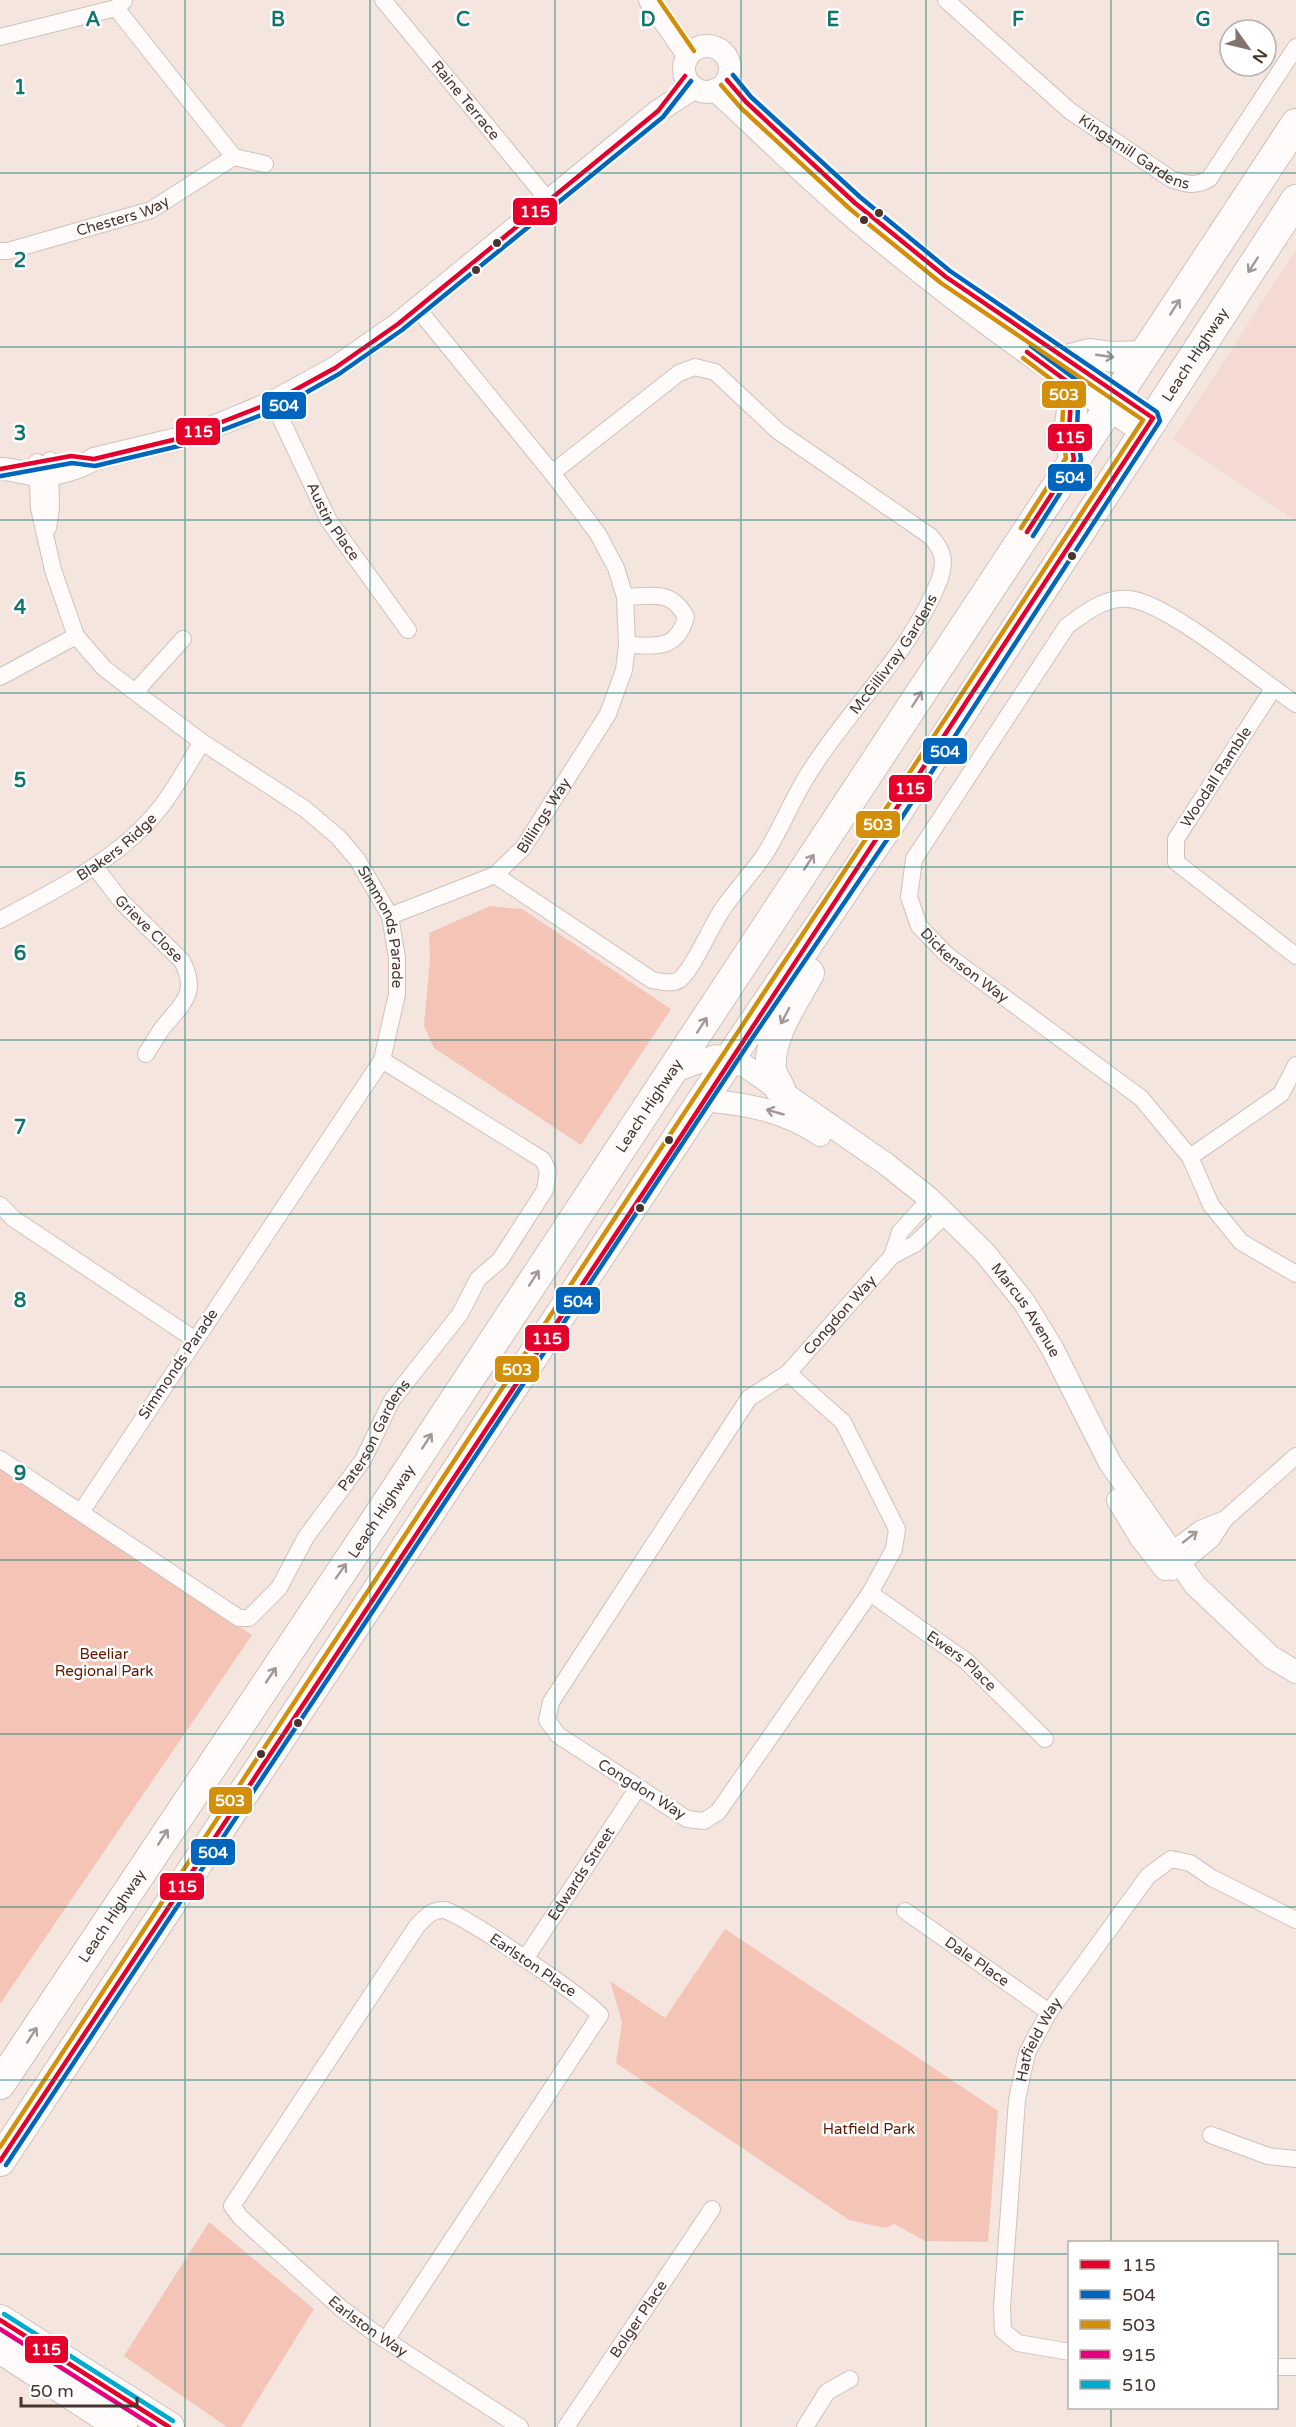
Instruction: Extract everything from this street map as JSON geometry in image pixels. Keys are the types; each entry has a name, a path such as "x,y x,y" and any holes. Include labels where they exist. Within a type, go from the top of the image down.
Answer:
{"highway":[{"name":"Leach Highway","path":"0,2084 372,1526 1296,124"},
{"name":"Leach Highway","path":"0,2161 730,1059 893,818 1296,200"},
{"path":"1074,460 1069,430 1072,411 1070,372 1090,354 1113,357 1143,356"},
{"path":"780,1089 771,1068 779,1027 809,972 874,871 893,818"},
{"path":"372,1526 377,1541 389,1543 475,1420 503,1403"},
{"path":"310,1616 345,1640"},
{"path":"0,2320 169,2427"},
{"path":"0,2348 122,2427"}],"street":[{"name":"Raine Terrace","path":"383,0 548,200"},
{"path":"650,0 702,73 746,102 904,244 1070,372 1148,425"},
{"path":"665,0 685,30 702,73"},
{"name":"Kingsmill Gardens","path":"946,0 1070,111 1171,179 1189,185 1199,185 1209,179 1296,47"},
{"path":"0,38 120,4 234,157 265,164"},
{"path":"32,468 82,454 94,459 181,438 273,402 345,361 417,308 702,73"},
{"name":"Chesters Way","path":"0,251 8,251 151,210 234,157"},
{"name":"Billings Way","path":"390,916 495,875 523,848 608,714 624,670 627,645 624,597 616,568 598,534 552,473 417,308"},
{"name":"McGillivray Gardens","path":"495,875 652,980 670,983 678,981 690,968 703,940 723,908 764,856 808,773 856,707 898,655 931,597 944,560 942,549 930,536 778,431 715,372 695,367 679,373 552,473"},
{"name":"Austin Place","path":"273,402 329,520 408,630"},
{"name":"Simmonds Parade","path":"32,468 53,570 76,636 104,668 135,692 202,742 304,809 338,837 357,859 390,916 397,958 397,994 382,1060 194,1339 81,1512"},
{"path":"624,597 665,595 679,603 686,616 682,632 674,640 658,646 627,645"},
{"name":"Dickenson Way","path":"1296,704 1160,608 1128,598 1098,604 1067,626 914,859 909,897 919,926 947,955 1141,1098 1190,1157 1211,1205 1241,1242 1296,1274"},
{"path":"0,677 76,636"},
{"path":"135,692 183,639"},
{"name":"Woodall Ramble","path":"1273,689 1176,839 1176,862 1296,956"},
{"name":"Blakers Ridge","path":"0,920 95,867 135,835 161,807 202,742"},
{"name":"Grieve Close","path":"95,867 122,902 182,961 189,973 189,991 183,1005 162,1029 146,1054"},
{"path":"669,1073 716,1056 730,1059"},
{"name":"Marcus Avenue","path":"730,1059 751,1069 886,1164 933,1212"},
{"name":"Paterson Gardens","path":"0,1459 239,1618 249,1618 279,1588 306,1537 363,1460 392,1400 460,1314 478,1279 500,1260 545,1190 548,1171 543,1160 382,1060"},
{"path":"1190,1157 1281,1095 1296,1065"},
{"name":"Marcus Avenue","path":"703,1100 741,1104 793,1118 933,1212 985,1253 1024,1302 1052,1348 1110,1463 1193,1601 1263,1666 1296,1690"},
{"path":"0,1205 14,1219 194,1339"},
{"name":"Congdon Way","path":"788,1373 843,1422 897,1529 894,1550 870,1593 718,1812 704,1821 687,1820 558,1735 548,1720 551,1701 749,1398 788,1373 892,1256 915,1244 933,1212"},
{"path":"1169,1563 1200,1529 1225,1519 1296,1456"},
{"name":"Marcus Avenue","path":"1169,1563 1271,1657 1296,1672"},
{"name":"Ewers Place","path":"870,1593 966,1661 1045,1739"},
{"name":"Edwards Street","path":"525,1959 637,1789"},
{"name":"Hatfield Way","path":"1068,2352 1018,2343 1003,2331 1002,2307 1017,2100 1027,2053 1049,2012 1148,1876 1171,1859 1190,1863 1212,1878 1296,1920"},
{"name":"Earlston Place","path":"232,2206 417,1926 432,1912 441,1910 452,1912 589,2003 600,2015 386,2340"},
{"name":"Dale Place","path":"905,1911 1049,2012"},
{"path":"1211,2136 1268,2156 1296,2159"},
{"name":"Earlston Way","path":"232,2206 242,2218 342,2309 520,2427"},
{"name":"Bolger Place","path":"566,2427 712,2209"},
{"path":"1278,2367 1296,2367"},
{"path":"805,2427 827,2392 850,2379"}],"shaded area":[{"path":"1296,250 1296,521 1173,439"}],"green space":[{"path":"490,906 522,909 671,1009 581,1145 434,1048 424,1026 430,959 429,933"},
{"name":"Beeliar Regional Park","path":"0,1469 252,1635 0,2004"},
{"name":"Hatfield Park","path":"725,1929 998,2111 988,2242 925,2241 894,2224 886,2228 849,2220 616,2063 622,2022 610,1981 665,2018"},
{"path":"209,2222 314,2309 241,2427 227,2427 124,2356"}],"transit line":[{"name":"503","path":"659,0 694,51"},
{"name":"504","path":"6,2165 749,1043 899,822 1160,421 1157,412 950,271 860,197 751,97 733,75"},
{"name":"115","path":"0,469 71,456 94,459 181,438 273,402 335,368 398,324 658,111 685,76"},
{"name":"115","path":"0,2161 723,1073 1153,418 946,277 855,203 746,102 727,80"},
{"name":"504","path":"1,476 72,463 95,466 183,445 277,409 339,374 402,330 663,117 691,81"},
{"name":"503","path":"0,2147 716,1069 1143,420 941,283 850,209 741,108 721,85"},
{"name":"504","path":"1031,346 1079,382 1077,430 1081,460 1033,536"},
{"name":"115","path":"1027,352 1072,385 1069,430 1074,460 1027,532"},
{"name":"503","path":"1021,528 1066,458 1062,430 1064,389 1023,358"},
{"name":"510","path":"4,2314 173,2421"},
{"name":"115","path":"0,2320 169,2427"},
{"name":"915","path":"0,2329 155,2427"}]}
